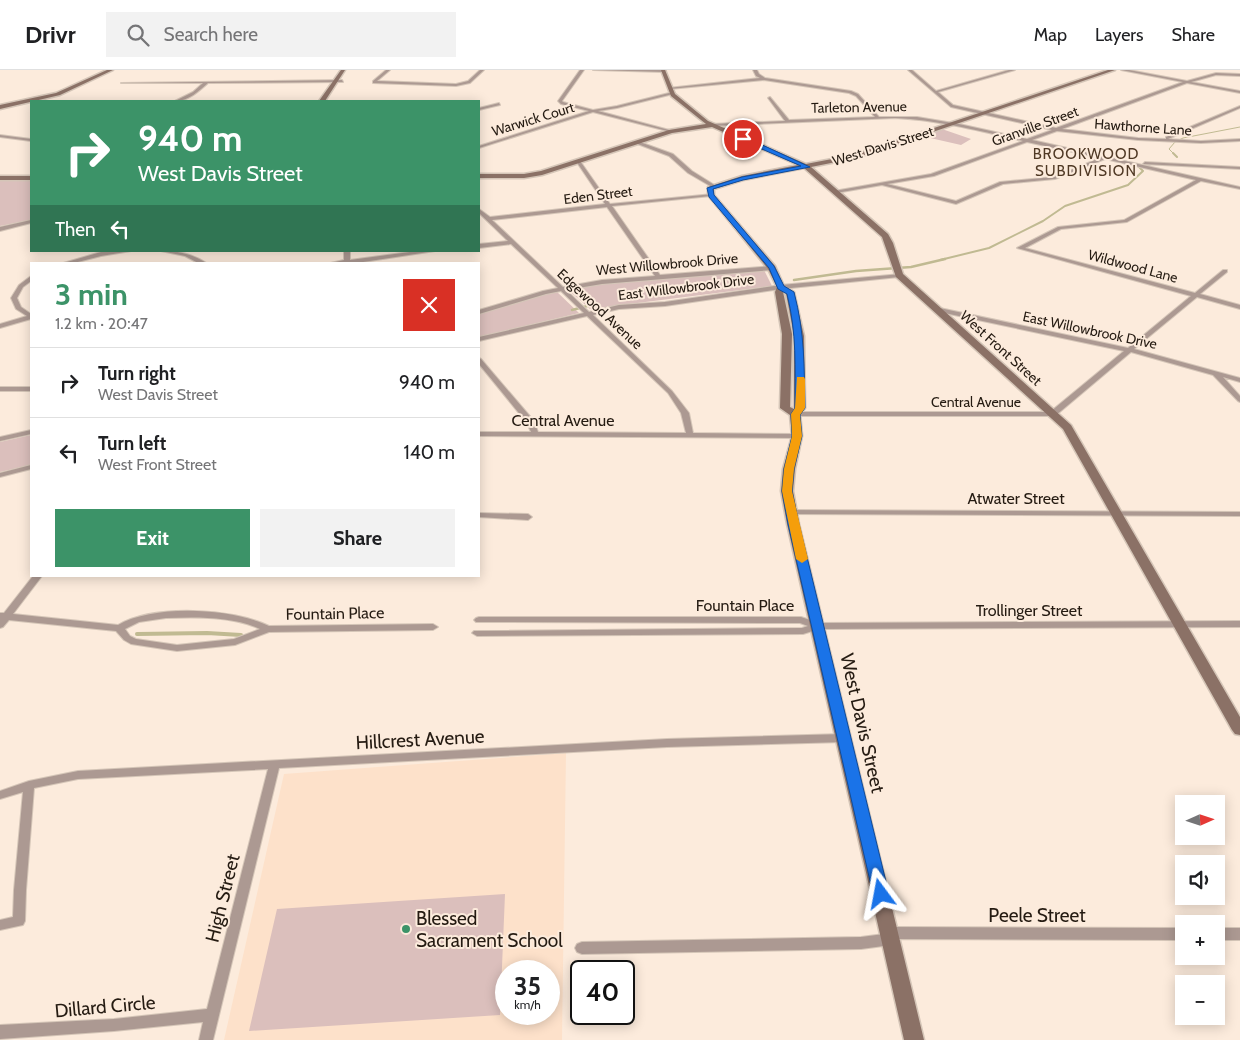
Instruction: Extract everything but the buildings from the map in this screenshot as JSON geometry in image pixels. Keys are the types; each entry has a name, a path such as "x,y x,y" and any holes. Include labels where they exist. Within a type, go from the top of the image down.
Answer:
{"street":[{"path":"0,106 56,91 104,70"},
{"path":"0,106 58,94 111,70"},
{"path":"323,100 343,70"},
{"path":"330,100 349,70"},
{"path":"388,70 374,82 456,85 469,82 482,70"},
{"path":"582,70 560,101 562,103 671,131"},
{"path":"594,70 664,71 671,91 712,126 807,167 885,236 890,243 897,270"},
{"path":"755,70 764,79"},
{"name":"Hawthorne Lane","path":"910,70 952,106 1058,130 1100,136 1164,140 1201,142 1240,140"},
{"path":"935,92 1013,70"},
{"name":"West Davis Street","path":"714,186 742,178 854,157 1113,70"},
{"path":"1123,70 1240,92"},
{"name":"Granville Street","path":"836,192 932,175 1187,82 1209,75 1240,75"},
{"path":"593,112 671,91 764,79 850,92 857,96 878,118"},
{"path":"123,83 342,81"},
{"path":"179,100 194,93 207,82"},
{"path":"770,98 787,121"},
{"path":"480,109 498,104"},
{"path":"1164,140 1240,107"},
{"name":"Warwick Court","path":"480,147 593,112"},
{"name":"Tarleton Avenue","path":"480,176 530,175 561,168 671,131 787,121 910,117 953,124 1240,188"},
{"path":"0,136 30,140"},
{"path":"637,142 671,155 690,172 714,186 710,188 711,196"},
{"path":"881,185 956,203 1002,183 1055,178 1104,158"},
{"path":"578,162 658,276"},
{"path":"1127,163 1240,168"},
{"path":"0,178 30,178"},
{"name":"Wildwood Lane","path":"1201,179 1125,221 1060,228 1020,248 1240,307"},
{"name":"West Davis Street","path":"711,196 772,268 781,287 790,292 800,336 800,408 795,414 797,436 787,491 914,1040"},
{"name":"Eden Street","path":"488,219 609,205 711,196"},
{"name":"Edgewood Avenue","path":"480,211 670,392 685,413 690,435"},
{"path":"0,229 30,222"},
{"path":"480,246 511,242"},
{"path":"70,262 119,252"},
{"path":"170,252 187,255 201,262"},
{"path":"354,262 425,252"},
{"name":"West Willowbrook Drive","path":"480,312 560,288 658,276 772,268"},
{"name":"East Willowbrook Drive","path":"480,339 583,309 665,304 897,270"},
{"name":"West Front Street","path":"897,270 935,309 1067,427 1074,436 1240,730"},
{"path":"1052,414 1225,271"},
{"path":"30,279 21,286 14,298 18,308 30,316"},
{"name":"West Davis Street","path":"781,287 779,292 787,334 786,408 795,414"},
{"name":"East Willowbrook Drive","path":"935,309 1130,350 1240,380"},
{"path":"0,326 30,317"},
{"path":"480,361 532,422 536,434"},
{"path":"1214,373 1240,400"},
{"path":"0,389 30,389"},
{"name":"Central Avenue","path":"795,414 1052,414"},
{"path":"0,439 30,432"},
{"name":"Central Avenue","path":"480,434 797,436"},
{"path":"0,475 30,467"},
{"name":"Atwater Street","path":"791,512 1240,514"},
{"path":"480,515 528,517"},
{"path":"0,625 3,616 37,577"},
{"name":"Fountain Place","path":"3,616 119,628 137,619 184,615 248,620 268,629"},
{"name":"Fountain Place","path":"479,620 801,620 818,626"},
{"name":"Trollinger Street","path":"818,626 1240,624"},
{"name":"Fountain Place","path":"477,633 803,631 818,626"},
{"name":"Fountain Place","path":"119,628 127,638 134,642 177,648 235,642 268,629 433,627"},
{"name":"Hillcrest Avenue","path":"0,795 29,785 78,775 667,743 844,738"},
{"name":"High Street","path":"206,1040 274,765"},
{"path":"0,925 19,921 29,785"},
{"name":"Peele Street","path":"582,948 851,943 890,936 1175,934"},
{"path":"1225,934 1240,934"},
{"name":"Dillard Circle","path":"0,1032 212,1015"}],"shaded area":[{"path":"939,128 971,139 961,145 917,135"},
{"path":"0,181 30,181 30,220 0,226"},
{"path":"764,270 772,286 590,309 567,289 601,282"},
{"path":"556,291 579,313 480,337 480,314 515,301"},
{"path":"30,435 30,465 0,472 0,442"},
{"name":"Blessed Sacrament School","path":"566,753 562,1040 224,1040 284,774"},
{"path":"505,894 502,960 495,960 495,1015 249,1031 277,909"}],"waterway":[{"path":"1177,157 1169,149 1175,142 1183,138 1240,127"},
{"path":"940,260 989,248 1043,221 1065,206 1128,185 1143,171 1139,167"},
{"path":"794,280 856,271 911,267 945,259"},
{"path":"572,310 595,304"},
{"path":"137,634 207,633 241,635"}],"slow traffic":[{"path":"800,379 800,408 795,414 797,436 789,469 787,491 802,559"}],"place":[{"name":"Blessed Sacrament School","path":"406,929"}],"district":[{"name":"BROOKWOOD SUBDIVISION","path":"1086,162"}],"route":[{"path":"743,139 807,167 742,178 710,188 711,196 772,268 781,287 790,292 797,319 800,336 800,408 795,414 797,436 789,469 787,491 793,524 881,894"}]}
